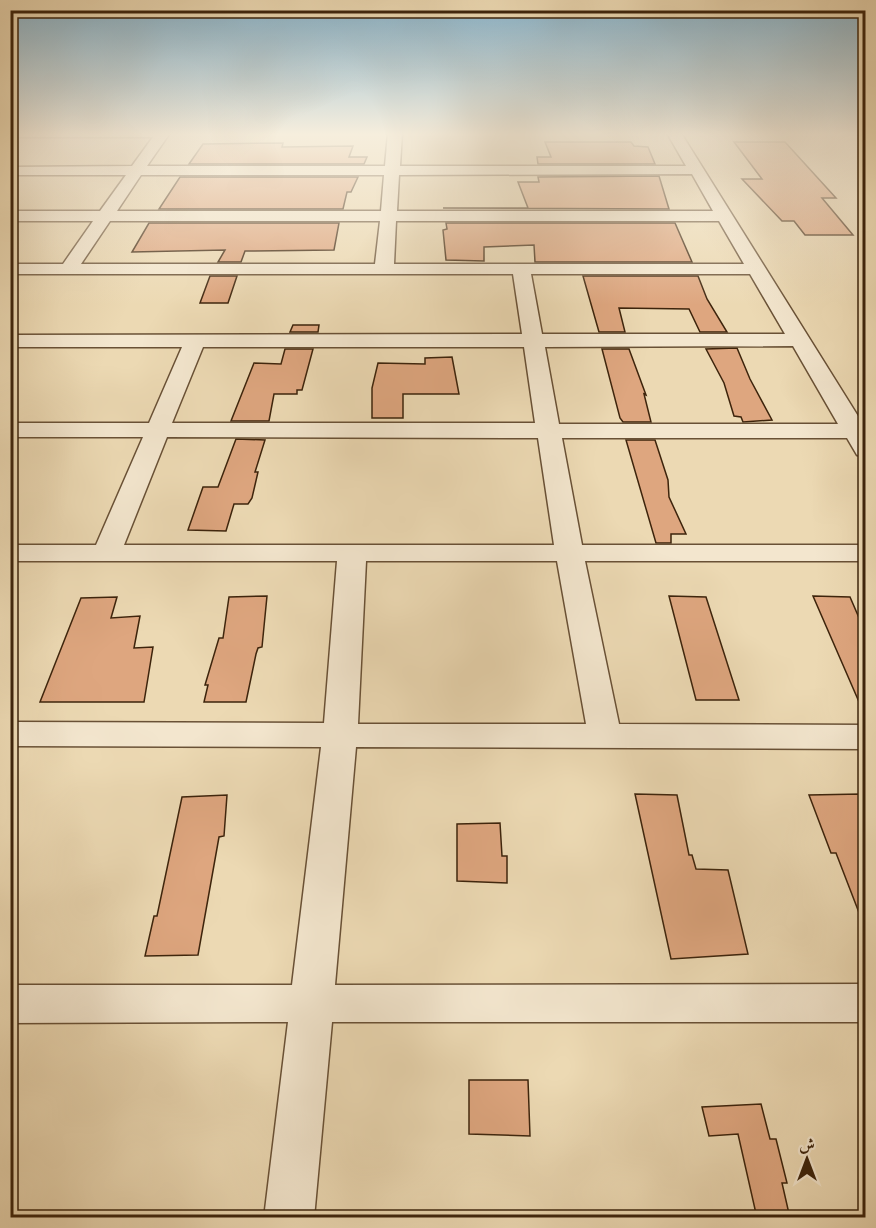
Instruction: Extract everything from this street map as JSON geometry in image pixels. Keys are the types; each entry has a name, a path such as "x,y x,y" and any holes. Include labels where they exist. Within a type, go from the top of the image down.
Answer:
{"street":[{"path":"68,269 124,190"},
{"path":"384,270 390,190"},
{"path":"708,190 860,441"},
{"path":"10,216 724,216"},
{"path":"10,270 756,269"},
{"path":"521,270 569,551 605,737"},
{"path":"10,341 799,340"},
{"path":"106,554 195,341"},
{"path":"10,430 549,432 860,441"},
{"path":"10,553 569,551 866,553"},
{"path":"289,1218 340,735 351,553"},
{"path":"10,734 866,737"},
{"path":"10,1005 866,1003"}],"building":[{"path":"171,190 352,190 347,192 343,209 159,209"},
{"path":"521,190 663,190 669,209 443,208 528,208"},
{"path":"753,190 829,190 836,198 822,198 853,235 805,235 794,221 782,221"},
{"path":"149,223 339,223 334,250 245,251 241,262 218,262 225,250 132,252"},
{"path":"446,223 675,223 692,262 535,262 534,245 484,247 484,261 446,260 443,230 447,229"},
{"path":"210,276 237,276 228,303 200,303"},
{"path":"583,276 698,276 707,299 727,332 700,332 689,309 619,308 625,332 599,332"},
{"path":"293,325 319,325 318,332 290,332"},
{"path":"737,348 750,379 772,420 743,422 741,417 734,416 724,383 706,349"},
{"path":"285,349 313,349 302,390 297,390 297,394 274,394 269,421 231,421 254,363 281,364"},
{"path":"602,349 629,349 646,395 644,394 651,422 623,422 620,418"},
{"path":"452,357 459,394 403,394 403,418 372,418 372,388 378,363 425,364 425,358"},
{"path":"236,439 265,440 255,472 258,472 252,498 248,504 234,504 226,531 188,530 203,487 218,487"},
{"path":"626,440 655,440 668,480 669,497 686,534 671,534 671,543 656,543"},
{"path":"267,596 262,647 258,648 256,654 246,702 204,702 208,685 205,685 219,638 223,638 229,597"},
{"path":"669,596 706,597 739,700 696,700"},
{"path":"813,596 850,597 866,634 866,718"},
{"path":"117,597 111,618 140,616 134,648 153,647 144,702 40,702 81,598"},
{"path":"635,794 677,795 689,855 692,855 696,869 728,870 748,954 671,959"},
{"path":"861,794 866,805 866,923 863,923 836,853 831,853 809,795"},
{"path":"227,795 224,836 219,837 198,955 145,956 154,916 157,916 182,797"},
{"path":"500,823 502,856 507,856 507,883 457,881 457,824"},
{"path":"469,1080 528,1080 530,1136 469,1134"},
{"path":"761,1104 770,1139 776,1139 787,1183 782,1183 790,1218 757,1218 738,1134 709,1136 702,1107"}]}
